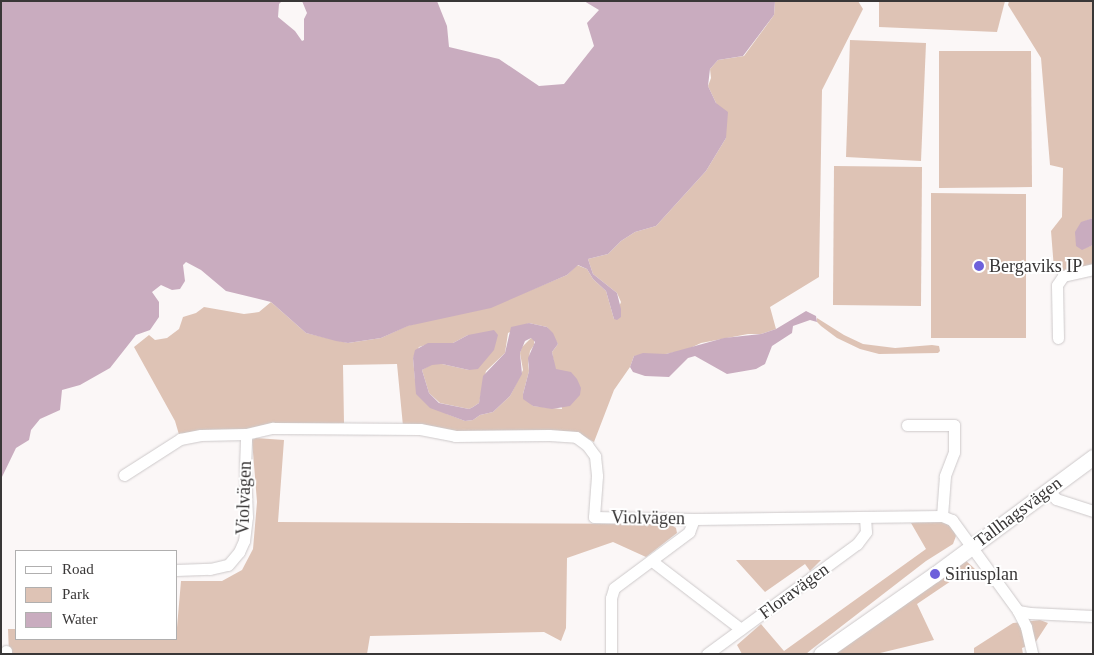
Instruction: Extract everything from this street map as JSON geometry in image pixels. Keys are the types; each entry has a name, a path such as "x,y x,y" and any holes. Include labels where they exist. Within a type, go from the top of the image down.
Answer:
{"main road":[{"name":"Tallhagsvägen","path":"821,654 972,547 1093,457"}],"street":[{"path":"1058,338 1057,285 1063,276 1093,269"},
{"path":"907,425 954,425 954,452 945,476 942,516 952,520 1018,611 1026,627 1032,654"},
{"name":"Violvägen","path":"124,475 180,439 201,435 246,434 272,428 403,428 455,436 548,435 576,437 587,445 595,456 597,476 594,517 694,519 942,516"},
{"name":"Violvägen","path":"178,570 210,569 228,565 239,552 244,541 247,517 246,434"},
{"path":"1049,490 1056,499 1088,511 1093,511"},
{"name":"Floravägen","path":"707,654 857,544 866,532 865,518"},
{"path":"611,654 611,598 614,588 688,532 694,519"},
{"path":"652,561 741,629"},
{"path":"1018,611 1030,614 1093,616"}],"green space":[{"path":"775,1 858,1 863,9 822,90 819,277 770,307 776,329 761,334 748,334 701,343 686,350 666,354 634,356 630,367 614,390 594,442 583,436 465,432 403,426 397,364 343,365 344,423 180,438 175,421 134,347 149,335 155,340 167,338 179,329 183,317 196,313 204,307 244,314 259,312 271,302 306,333 348,343 381,338 407,326 519,295 567,275 577,265 587,269 593,279 606,291 614,319 621,302 617,293 593,274 588,259 608,254 621,241 635,232 656,226 706,171 726,138 716,103 708,86 711,78 710,69 718,60 744,56 774,15","holes":["529,323 547,327 558,344 552,352 562,409 533,406 523,394 529,371 530,351 534,345 534,339 531,338 522,347 520,353 523,370 510,396 493,412 480,415 473,420 465,421 447,414 415,380 413,358 419,347 432,343 453,343 468,335 469,370 442,364 432,364 422,370 429,393 440,403 469,409 479,403 486,371 505,353 508,333"]},
{"path":"879,1 1005,1 997,32 879,27"},
{"path":"1009,1 1093,1 1093,218 1081,223 1082,249 1093,245 1093,265 1059,274 1054,269 1051,231 1062,217 1063,168 1050,165 1041,58 1008,5"},
{"path":"850,40 926,43 921,161 846,157"},
{"path":"939,51 1031,51 1032,187 939,188"},
{"path":"834,166 922,167 921,306 833,305"},
{"name":"Bergaviks IP","path":"931,193 1026,194 1026,338 931,338"},
{"path":"817,318 844,335 863,344 895,348 932,345 939,346 940,351 938,353 879,354 860,349 837,338 817,322"},
{"path":"256,438 284,440 278,522 670,524 676,528 677,533 646,557 613,542 567,558 566,628 561,641 544,632 370,636 367,654 9,654 8,629 15,629 15,640 178,640 181,581 222,581 242,570 253,549 257,502 252,440"},
{"path":"940,518 951,524 956,536 953,544 926,561 806,654 742,654 737,645 761,624 784,651 926,549 911,523"},
{"path":"964,559 975,569 951,581 917,604 934,640 876,654 829,654"},
{"path":"736,560 821,560 810,571 805,564 765,592"},
{"name":"Siriusplan","path":"1040,620 1048,623 1035,643 1022,648 1023,654 974,654 974,648 1013,623"}],"water":[{"path":"1,1 282,1 279,4 278,17 295,31 302,41 304,40 304,19 307,13 302,1 437,1 447,26 449,47 499,59 539,86 564,84 594,46 587,23 599,10 584,1 775,1 774,15 743,56 718,60 710,69 708,86 716,103 728,112 726,138 706,171 656,226 635,232 621,241 608,254 588,259 593,274 617,293 621,317 617,320 614,319 606,291 593,279 587,269 578,265 567,275 491,308 408,326 381,338 348,343 306,333 271,302 226,291 201,270 186,262 183,265 185,281 180,289 172,290 161,285 152,292 159,302 159,317 150,330 136,335 110,368 80,385 62,390 60,410 40,419 31,430 29,440 16,448 1,479"},
{"path":"1093,218 1093,245 1082,250 1076,246 1075,232 1081,222"},
{"path":"806,311 816,316 817,322 810,320 793,326 792,333 772,346 765,364 756,369 727,374 695,356 688,358 669,377 645,376 633,372 630,367 634,356 643,353 666,354 724,338 761,334 776,329"},
{"path":"529,323 547,327 553,333 558,344 552,352 556,369 571,372 577,379 581,388 580,395 570,406 552,409 533,406 523,399 529,371 528,358 535,342 531,338 525,341 520,353 522,374 510,396 493,412 465,421 430,408 416,394 413,358 415,350 428,343 453,343 468,335 494,330 498,335 494,350 478,369 469,370 442,364 432,365 422,370 429,393 439,403 469,409 473,407 479,403 483,376 505,353 511,327"}],"place":[{"name":"Bergaviks IP","path":"979,266"},
{"name":"Siriusplan","path":"935,574"}]}
